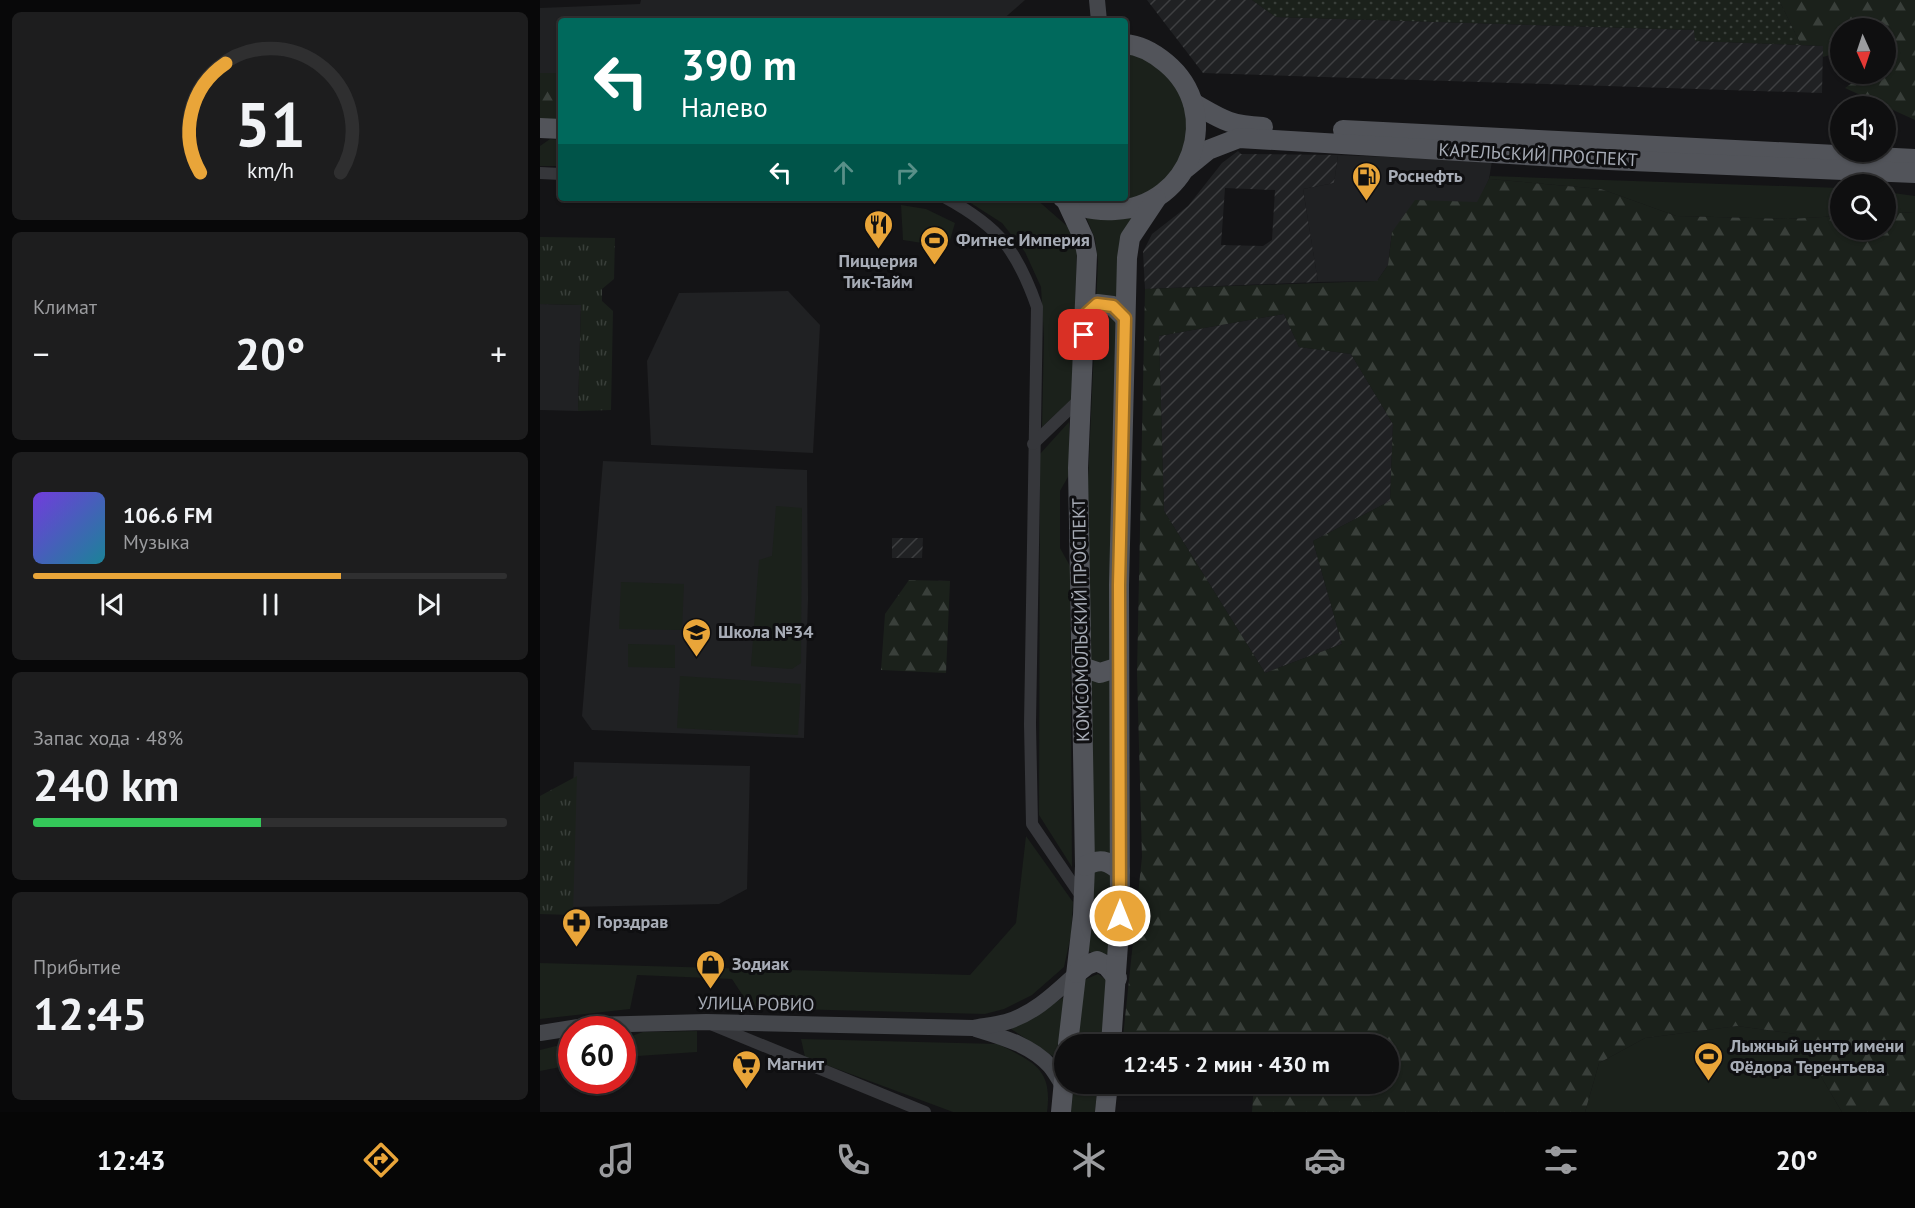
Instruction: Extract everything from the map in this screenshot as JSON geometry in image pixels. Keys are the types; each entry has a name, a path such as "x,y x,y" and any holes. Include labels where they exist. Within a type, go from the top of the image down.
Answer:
{"main road":[{"path":"1097,0 1099,18"},
{"path":"1069,201 1085,208 1131,209 1156,199 1174,184 1186,168 1195,141 1196,126 1193,103 1183,81 1173,68 1157,56 1144,49 1128,45"},
{"name":"КАРЕЛЬСКИЙ ПРОСПЕКТ","path":"1193,103 1217,118 1239,125 1609,152"},
{"name":"КАРЕЛЬСКИЙ ПРОСПЕКТ","path":"1186,168 1208,150 1239,138 1906,166"},
{"name":"КОМСОМОЛЬСКИЙ ПРОСПЕКТ","path":"1112,1034 1117,978 1120,871 1120,470 1127,258 1130,238 1156,199"},
{"name":"КОМСОМОЛЬСКИЙ ПРОСПЕКТ","path":"1065,201 1084,239 1087,255 1078,468 1085,866 1077,973 1069,1034"},
{"path":"1086,314 1097,304 1113,306 1125,318"},
{"path":"1082,668 1100,673 1119,667"},
{"path":"1085,866 1093,861 1110,862 1120,871"},
{"path":"1077,973 1087,964 1097,962 1107,966 1117,978"},
{"name":"УЛИЦА РОВИО","path":"540,1034 591,1026 706,1022 972,1028 1007,1022 1026,1013 1041,1004 1077,973"},
{"name":"УЛИЦА РОВИО","path":"972,1028 1012,1040 1031,1051 1054,1069"},
{"path":"1061,1112 1063,1094"},
{"path":"1105,1112 1106,1094"}],"street":[{"path":"540,173 558,174"},
{"path":"951,201 987,223 1002,239 1016,257 1026,277 1036,307 1030,724 1032,824 1083,899"},
{"path":"1033,444 1081,398"},
{"path":"706,1022 925,1112"}],"shaded area":[{"path":"641,0 1025,0 1004,18 558,18 558,73 540,73 540,8 640,4"},
{"path":"1147,0 1252,0 1276,17 1695,30 1695,41 1823,46 1822,93 1203,73"},
{"path":"1238,151 1241,154 1338,155 1334,183 1303,189 1318,282 1145,289 1143,252 1152,234 1188,206 1222,163","holes":["1225,188 1275,190 1272,240 1263,246 1221,245"]},
{"path":"1338,155 1492,161 1489,179 1478,202 1392,232 1388,265 1377,281 1318,282 1303,189 1334,183"},
{"path":"788,291 820,325 813,453 651,445 647,361 679,293"},
{"path":"540,304 581,305 578,411 540,410"},
{"path":"1284,314 1299,347 1351,354 1393,424 1390,501 1313,541 1342,644 1265,673 1164,511 1159,336"},
{"name":"Школа №34","path":"603,461 807,470 808,599 804,738 592,730 582,716"},
{"path":"892,538 923,538 922,558 892,558"},
{"path":"574,762 750,766 747,889 719,904 569,907"}],"green space":[{"path":"1252,0 1779,0 1801,45 1695,41 1694,30 1276,17"},
{"path":"1779,0 1915,0 1915,120 1896,111 1896,96 1862,96 1845,88 1851,84 1896,84 1896,18 1830,18 1830,55 1823,57 1823,46 1801,45"},
{"path":"1128,52 1164,67 1181,88 1188,113 1185,148 1175,168 1159,186 1146,195 1128,199"},
{"path":"540,73 558,73 558,121 540,120"},
{"path":"550,139 558,140 558,166 540,166 540,146"},
{"path":"1490,176 1830,188 1830,217 1788,219 1676,216 1601,189 1489,179"},
{"path":"1489,179 1601,189 1676,216 1788,219 1830,217 1830,240 1896,240 1896,213 1915,212 1915,1112 1842,1112 1796,1034 1737,1026 1645,1038 1599,1063 1585,1112 1252,1112 1253,1094 1399,1094 1399,1034 1123,1034 1142,857 1137,673 1145,289 1377,281 1388,265 1392,232 1415,200 1477,202","holes":["1284,314 1299,347 1351,354 1393,424 1390,501 1313,541 1342,644 1265,673 1164,511 1159,336"]},
{"path":"1896,193 1915,196 1915,212 1896,213"},
{"path":"968,201 1038,201 1067,226 1077,247 1072,399 1042,427 1044,337 1041,287 1025,252 1002,223"},
{"path":"1094,201 1121,201 1108,204"},
{"path":"901,205 926,209 955,223 948,247 903,240"},
{"path":"1085,214 1109,220 1134,217 1119,260 1111,483 1111,679 1115,858 1093,855 1088,481 1098,261 1095,239"},
{"path":"540,237 615,238 614,279 602,289 602,301 613,311 611,410 578,411 581,305 540,304"},
{"path":"1069,422 1069,475 1060,491 1060,548 1070,566 1072,867 1039,815 1040,454"},
{"path":"776,506 802,508 801,663 792,669 751,666 759,560 772,556"},
{"path":"909,580 950,581 946,673 881,670 885,614"},
{"path":"621,582 684,584 682,630 619,629"},
{"path":"628,644 675,645 675,668 628,667"},
{"path":"680,676 801,684 798,735 677,728"},
{"path":"577,776 573,915 540,914 540,796"},
{"path":"1026,836 1073,902 1071,935 1064,967 1032,995 1004,1009 985,1014 751,1008 732,979 637,975 630,1009 540,1019 540,963 970,975 1016,923"},
{"path":"1104,868 1113,874 1112,911 1092,910 1094,870"},
{"path":"1089,926 1111,926 1110,953 1099,956 1088,951"},
{"path":"1098,974 1109,982 1103,1034 1079,1034 1084,980"},
{"path":"1064,997 1060,1034 1054,1034 1054,1057 1011,1029"},
{"name":"Лыжный центр имени Фёдора Терентьева","path":"1737,1026 1796,1034 1842,1112 1585,1112 1599,1063 1645,1038"},
{"path":"697,1031 697,1052 636,1056 636,1034 643,1032"},
{"path":"801,1039 998,1044 1038,1068 1047,1085 1047,1112 953,1112 805,1057"},
{"path":"558,1046 558,1068 540,1071 540,1050"},
{"path":"1073,1094 1097,1094 1095,1112 1071,1112"}],"place":[{"name":"Роснефть","path":"1367,202"},
{"name":"Пиццерия Тик-Тайм","path":"878,250"},
{"name":"Фитнес Империя","path":"935,266"},
{"name":"Школа №34","path":"697,658"},
{"name":"Горздрав","path":"576,948"},
{"name":"Зодиак","path":"711,990"},
{"name":"Лыжный центр имени Фёдора Терентьева","path":"1709,1082"},
{"name":"Магнит","path":"746,1090"}],"route":[{"path":"1084,335 1086,314 1097,304 1113,306 1125,318 1119,585 1120,916"}]}
